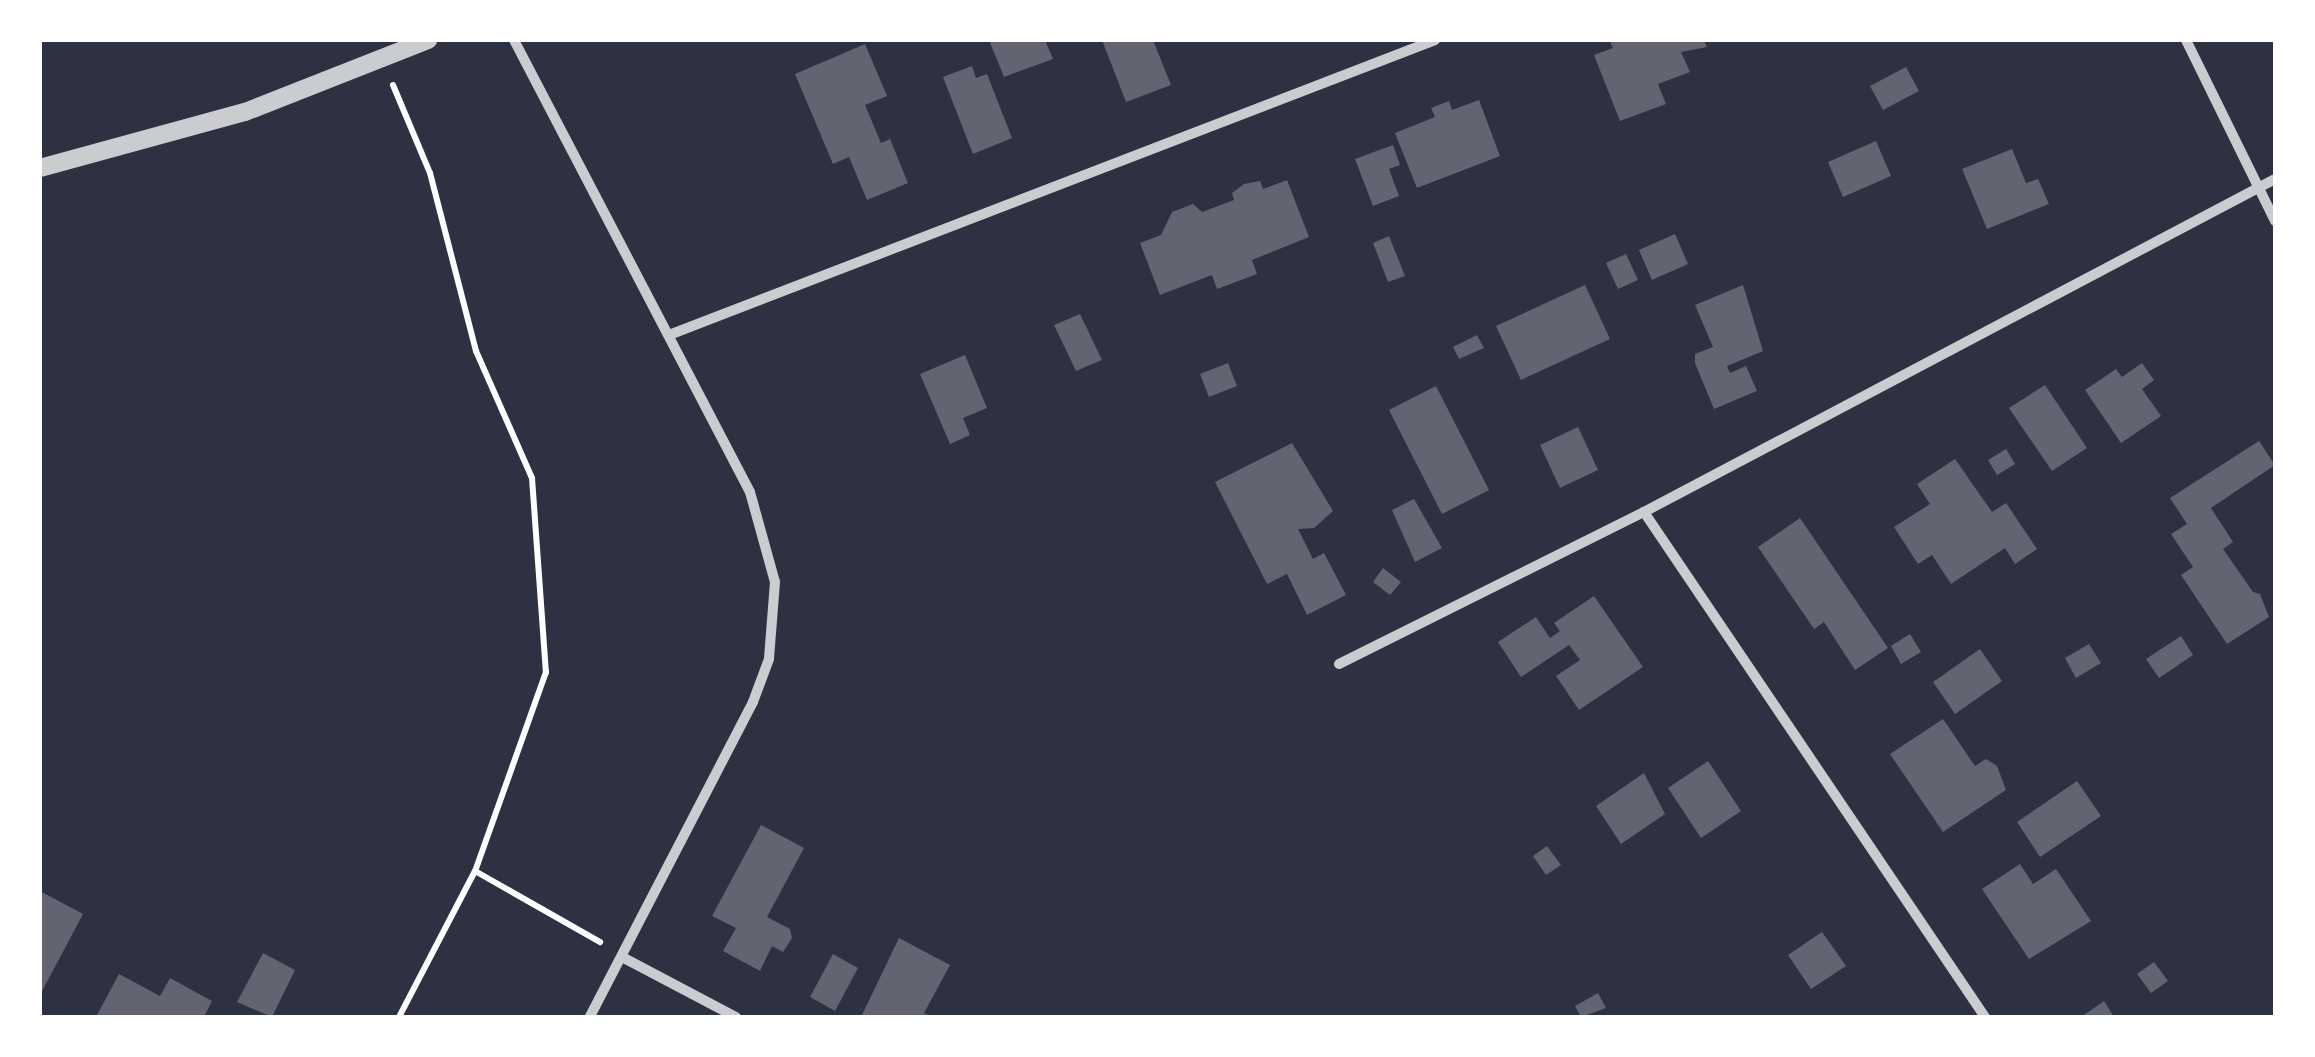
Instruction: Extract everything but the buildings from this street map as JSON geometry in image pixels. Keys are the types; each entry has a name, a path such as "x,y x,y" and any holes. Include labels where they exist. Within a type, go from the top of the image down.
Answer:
{"street":[{"path":"40,168 149,142 373,64 428,40"},
{"path":"514,40 750,492 775,582 774,624 754,702 590,1017"},
{"path":"669,334 1435,40"},
{"path":"2186,40 2254,190 2275,221"},
{"path":"1339,664 1644,512 2275,180"},
{"path":"1644,512 1985,1017"},
{"path":"622,957 736,1017"}],"path":[{"path":"373,64 399,92 424,157 476,351 532,478 546,672 474,872 400,1017"},
{"path":"474,872 622,957"}]}
